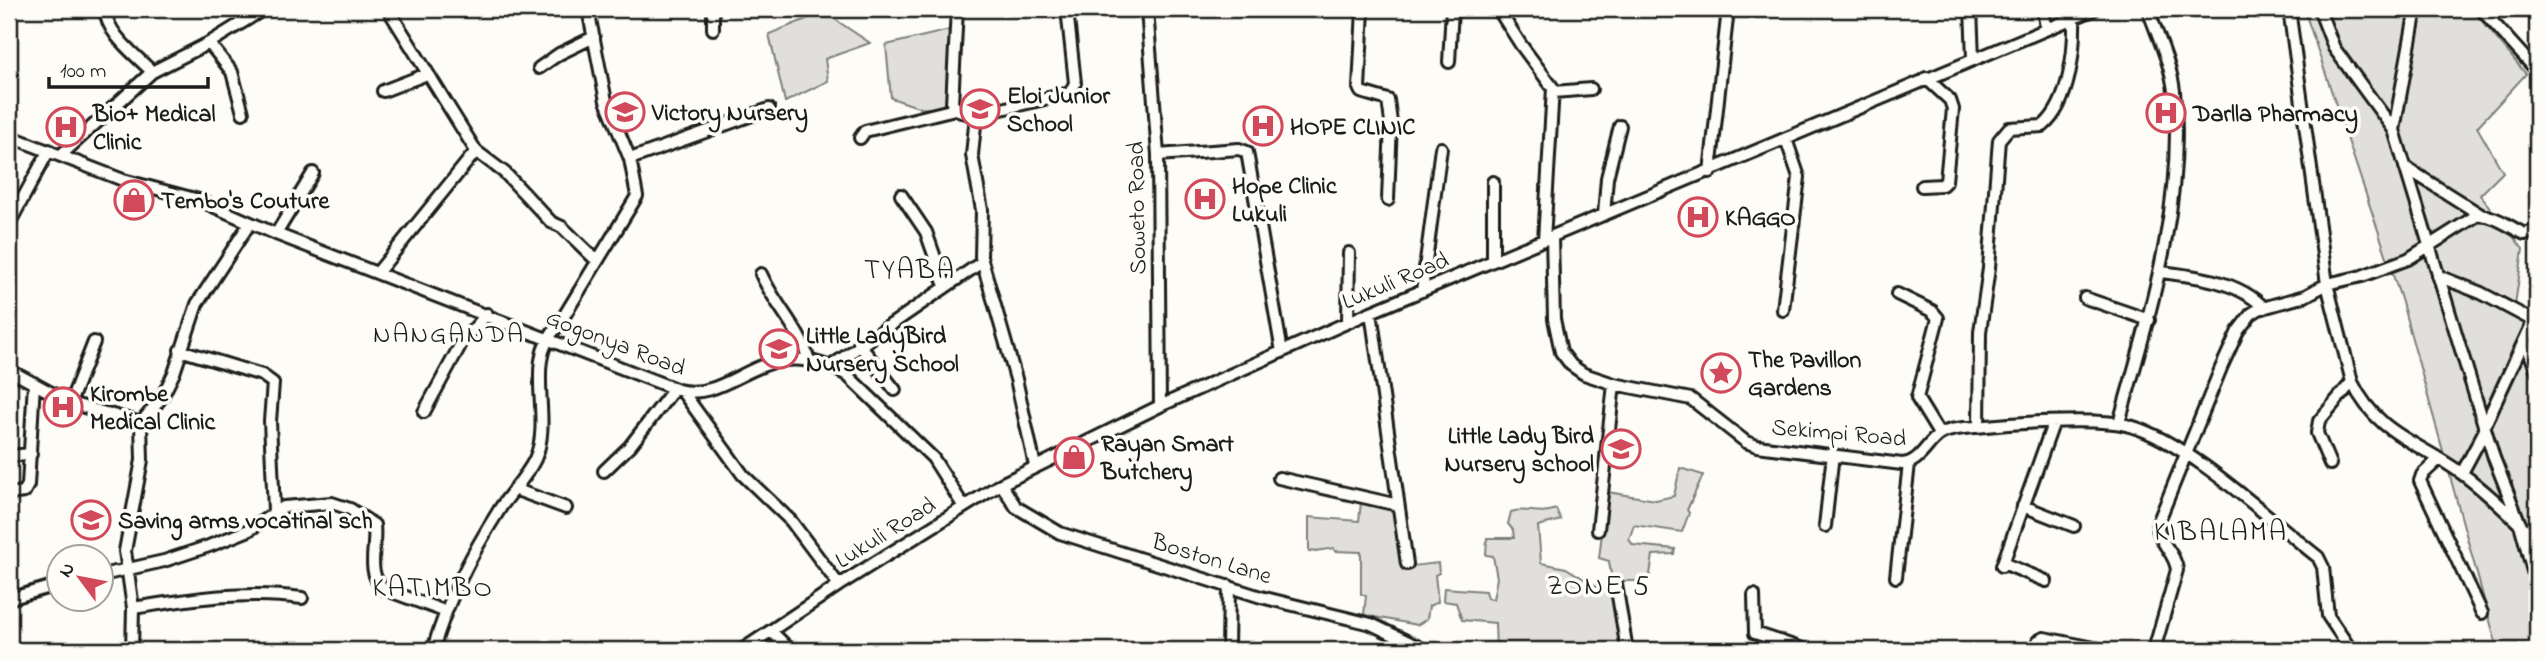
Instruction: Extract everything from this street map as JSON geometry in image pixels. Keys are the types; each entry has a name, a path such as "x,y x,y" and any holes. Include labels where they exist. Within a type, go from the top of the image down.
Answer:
{"street":[{"path":"105,9 107,22 113,31 152,72"},
{"path":"61,155 152,72 209,43 264,9"},
{"path":"388,9 476,150 506,173 551,222 562,227 596,260"},
{"path":"433,650 444,611 514,489 535,458 540,438 541,368 546,338 558,326 637,197 630,159 606,100 588,9"},
{"path":"713,9 713,29"},
{"path":"955,109 952,96 957,9"},
{"path":"860,138 865,131 955,109 976,115 1070,93 1075,83 1067,9"},
{"name":"Soweto Road","path":"1147,9 1158,155 1160,407"},
{"path":"1363,9 1359,88 1362,92 1388,100 1391,122 1388,200"},
{"path":"1449,62 1452,9"},
{"path":"1499,9 1554,92 1591,89"},
{"path":"1710,172 1728,9"},
{"path":"1971,9 1973,58"},
{"path":"2043,9 2046,28"},
{"path":"2148,9 2174,93 2174,161 2160,272 2119,423 2141,429 2188,455 2318,557 2323,567 2328,616 2351,650"},
{"path":"2289,9 2327,284 2358,396 2386,429 2462,473 2537,541"},
{"path":"2319,9 2334,48 2394,130 2428,247 2485,428 2520,524 2537,586"},
{"path":"2394,130 2416,9"},
{"path":"2481,9 2537,71"},
{"name":"Lukuli Road","path":"742,650 839,585 1001,484 1160,407 1348,322 2090,10"},
{"path":"1979,427 1980,332 1989,268 1999,140 2009,128 2043,126 2051,118 2074,58 2074,16"},
{"path":"539,68 559,54 594,37"},
{"path":"209,43 232,72 243,113"},
{"path":"383,91 427,74"},
{"path":"1923,186 1942,185 1946,181 1953,109 1950,100 1926,78"},
{"name":"Sekimpi Road","path":"1554,92 1548,238 1554,319 1560,352 1577,370 1614,384 1691,398 1746,442 1757,446 1909,464 1939,434 1979,427 2119,423"},
{"path":"630,159 769,109"},
{"path":"976,115 973,170 982,210 982,262 1016,379 1035,467"},
{"path":"1604,215 1607,178 1620,126"},
{"name":"Gogonya Road","path":"9,136 123,180 199,201 276,234 678,390 696,392 774,360 809,361 831,366 847,375 933,458 964,507"},
{"path":"1783,310 1799,171 1786,139"},
{"path":"1422,291 1441,148"},
{"path":"1158,155 1239,149 1247,152 1282,352"},
{"path":"9,224 49,150"},
{"path":"378,272 476,150"},
{"path":"2405,167 2480,215 2503,222 2522,233 2537,229"},
{"path":"276,234 313,173"},
{"path":"1493,182 1493,261"},
{"path":"901,195 926,232 945,286"},
{"path":"2154,650 2176,570 2175,561 2158,538 2158,523 2238,331 2251,314 2305,296 2327,284 2385,268 2428,247 2480,215"},
{"path":"132,650 133,608 126,570 126,533 142,460 141,423 162,397 197,304 250,223"},
{"path":"1348,322 1349,253"},
{"path":"831,366 859,344 982,262"},
{"path":"2160,272 2193,276 2223,284 2254,297 2264,308"},
{"path":"761,274 781,312 806,347 809,361"},
{"path":"2438,276 2481,293 2533,324"},
{"path":"1897,294 1932,311 1938,318 1917,398 1939,434"},
{"path":"2085,298 2149,320"},
{"path":"2462,473 2533,324 2537,307"},
{"path":"1371,313 1407,564"},
{"path":"424,412 462,342 487,314"},
{"path":"2525,340 2537,372"},
{"path":"70,403 94,342"},
{"path":"859,344 895,390"},
{"path":"180,350 262,375 273,383 270,421 275,511"},
{"path":"9,370 70,403 141,423"},
{"path":"2330,464 2317,433 2319,421 2352,382"},
{"path":"9,494 27,489 34,383"},
{"path":"1598,530 1614,384"},
{"path":"604,471 630,446 678,390 743,475 785,514 839,585"},
{"path":"2046,581 2002,564 2053,424"},
{"path":"9,456 31,454"},
{"path":"1825,526 1833,454"},
{"path":"2439,459 2419,478 2482,613"},
{"path":"1896,577 1909,464"},
{"path":"1279,478 1398,505"},
{"name":"Boston Lane","path":"1001,484 1016,508 1060,533 1229,586 1371,624 1425,650"},
{"path":"514,489 566,509"},
{"path":"116,572 209,546 249,530 275,511 332,503 368,519 374,525 373,574 378,584 384,589 444,611"},
{"path":"2024,506 2074,526"},
{"path":"1616,584 1628,650"},
{"path":"1228,650 1229,586"},
{"path":"9,599 46,588"},
{"path":"133,608 211,595 276,594 302,598"},
{"path":"1754,595 1755,633 1806,650"},
{"path":"771,631 790,650"},
{"path":"2035,650 2038,640 2044,638 2105,650"}],"shaded area":[{"path":"2304,9 2472,9 2526,74 2477,127 2503,172 2480,195 2523,249 2514,312 2537,340 2537,414 2533,420 2537,438 2537,650 2498,650 2401,299"},
{"path":"824,12 870,43 825,59 828,81 785,102 769,34"},
{"path":"954,29 949,109 921,108 891,98 886,45"},
{"path":"1680,468 1703,475 1687,510 1689,513 1682,532 1634,525 1629,539 1633,545 1675,549 1674,554 1653,555 1649,581 1612,581 1609,561 1599,558 1607,492 1656,500 1674,496"},
{"path":"1361,502 1398,510 1404,567 1438,563 1439,573 1435,575 1438,602 1429,606 1427,619 1417,625 1364,615 1366,596 1361,594 1361,552 1335,551 1334,548 1309,552 1309,517 1359,521"},
{"path":"1556,509 1561,520 1538,526 1541,563 1566,568 1597,587 1612,590 1622,650 1496,650 1495,623 1462,620 1456,603 1443,601 1444,588 1485,591 1487,598 1493,599 1497,578 1493,556 1486,555 1487,538 1514,538 1513,530 1508,524 1511,512 1544,512"}],"place":[{"name":"Eloi Junior School","path":"980,109"},
{"name":"Victory Nursery","path":"625,112"},
{"name":"Darlla Pharmacy","path":"2166,113"},
{"name":"HOPE CLINIC","path":"1263,126"},
{"name":"Bio+ Medical Clinic","path":"66,127"},
{"name":"Hope Clinic Lukuli","path":"1205,199"},
{"name":"Tembo's Couture","path":"134,200"},
{"name":"KAGGO","path":"1698,217"},
{"name":"Little LadyBird Nursery School","path":"779,349"},
{"name":"The Pavillon Gardens","path":"1721,373"},
{"name":"Kirombe Medical Clinic","path":"63,407"},
{"name":"Little Lady Bird Nursery school","path":"1621,449"},
{"name":"Rayan Smart Butchery","path":"1074,457"},
{"name":"Saving arms vocatinal sch","path":"91,520"}],"district":[{"name":"TYABA","path":"910,268"},
{"name":"NANGANDA","path":"449,333"},
{"name":"KIBALAMA","path":"2221,530"},
{"name":"ZONE 5","path":"1599,584"},
{"name":"KATIMBO","path":"433,586"}]}
